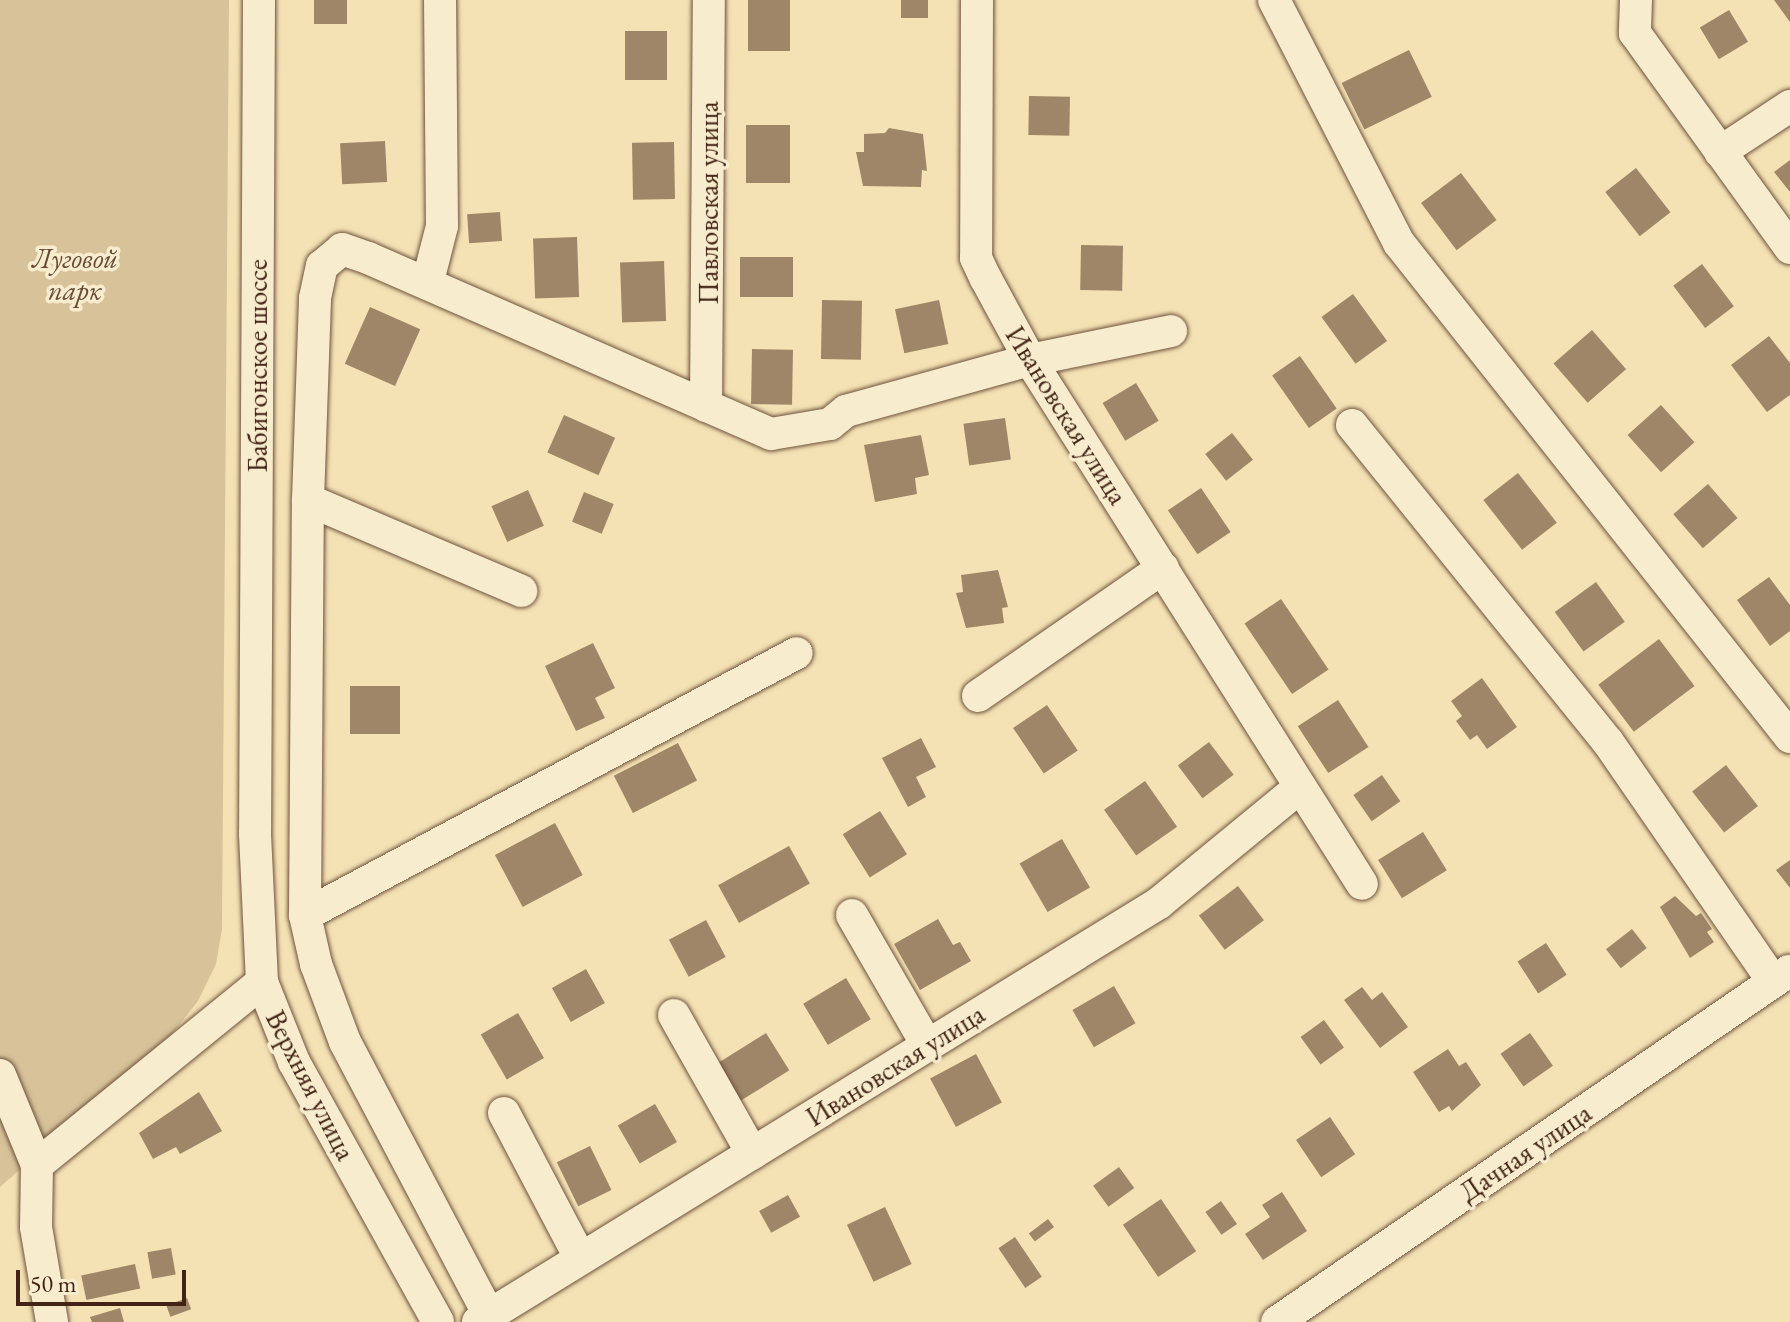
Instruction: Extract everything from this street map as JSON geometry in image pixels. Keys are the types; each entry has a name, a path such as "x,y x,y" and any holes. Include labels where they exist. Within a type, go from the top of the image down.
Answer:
{"street":[{"name":"Бабигонское шоссе","path":"255,732 259,0"},
{"path":"428,281 442,226 440,0"},
{"name":"Павловская улица","path":"706,406 709,0"},
{"name":"Ивановская улица","path":"977,0 976,258 1030,360 1362,884"},
{"path":"1274,0 1399,243 1790,737"},
{"path":"1636,0 1635,33 1790,248"},
{"path":"1720,152 1790,106"},
{"path":"483,1318 345,1042 316,964 305,915 308,500 315,298 322,266 342,249 428,281 771,434 830,424 846,411 1030,360 1171,331"},
{"path":"1352,425 1608,742 1782,975"},
{"path":"308,500 521,591"},
{"path":"978,696 1163,568"},
{"path":"305,915 797,653"},
{"name":"Верхняя улица","path":"255,732 262,982 294,1062 438,1322"},
{"name":"Ивановская улица","path":"483,1318 1159,903 1299,788"},
{"path":"852,915 927,1045"},
{"name":"Дачная улица","path":"1277,1322 1782,975"},
{"path":"37,1165 262,982"},
{"path":"674,1015 752,1153"},
{"path":"0,1075 37,1165 36,1227 52,1322"},
{"path":"504,1113 580,1258"}],"green space":[{"name":"Луговой парк","path":"0,0 229,0 222,929 216,964 198,1001 168,1039 0,1187"}],"building":[{"path":"314,0 347,0 347,24 314,24"},
{"path":"748,0 790,0 790,51 748,51"},
{"path":"901,0 928,0 928,18 901,18"},
{"path":"1774,0 1790,0 1790,22"},
{"path":"1729,10 1748,42 1719,59 1700,28"},
{"path":"625,31 667,31 667,80 625,80"},
{"path":"1409,50 1432,97 1364,130 1342,83"},
{"path":"1029,96 1070,97 1069,136 1028,135"},
{"path":"746,125 790,125 790,183 746,183"},
{"path":"889,128 923,134 927,171 922,170 921,187 863,186 856,152 864,152 864,134 885,133"},
{"path":"385,141 387,182 342,184 340,143"},
{"path":"674,142 675,199 633,200 632,143"},
{"path":"1790,160 1790,192 1774,172"},
{"path":"1636,168 1670,212 1640,236 1605,192"},
{"path":"1461,173 1497,220 1457,250 1421,203"},
{"path":"500,212 502,241 469,243 467,214"},
{"path":"577,237 579,297 535,298 533,239"},
{"path":"1081,245 1123,246 1122,291 1080,290"},
{"path":"740,257 793,257 793,297 740,297"},
{"path":"664,261 666,321 622,322 620,263"},
{"path":"1702,264 1734,306 1705,328 1673,286"},
{"path":"1353,294 1387,341 1356,364 1321,317"},
{"path":"822,300 862,301 861,360 821,359"},
{"path":"939,300 948,344 904,353 895,309"},
{"path":"370,307 420,329 395,386 345,364"},
{"path":"1592,330 1626,369 1588,403 1554,363"},
{"path":"1769,336 1790,363 1790,395 1767,412 1731,365"},
{"path":"752,349 793,350 792,405 751,404"},
{"path":"1300,356 1337,408 1309,428 1272,376"},
{"path":"1136,383 1159,421 1125,441 1103,403"},
{"path":"1661,405 1694,442 1661,472 1628,435"},
{"path":"564,415 615,438 598,475 547,452"},
{"path":"1005,418 1011,460 969,465 963,424"},
{"path":"1232,433 1253,460 1226,481 1205,454"},
{"path":"921,435 929,475 915,478 917,494 875,502 864,445"},
{"path":"1518,473 1557,523 1522,550 1483,500"},
{"path":"1708,484 1738,518 1703,548 1673,514"},
{"path":"1201,488 1231,532 1197,554 1168,510"},
{"path":"528,490 544,526 507,542 491,506"},
{"path":"584,492 614,504 602,534 572,522"},
{"path":"998,570 1008,607 1002,608 1004,623 966,628 956,593 963,592 961,575"},
{"path":"1769,577 1790,605 1790,631 1770,646 1737,600"},
{"path":"1596,582 1625,622 1584,652 1555,612"},
{"path":"1281,599 1329,669 1292,694 1245,624"},
{"path":"1659,639 1695,686 1634,732 1598,685"},
{"path":"593,643 615,688 595,698 605,718 576,731 545,666"},
{"path":"1482,678 1517,727 1487,749 1477,735 1470,740 1456,721 1462,716 1451,701"},
{"path":"350,686 400,686 400,734 350,734"},
{"path":"1338,700 1368,747 1328,773 1298,726"},
{"path":"1047,705 1078,751 1044,774 1013,728"},
{"path":"921,738 936,767 916,777 926,797 908,807 882,758"},
{"path":"1209,742 1234,775 1203,798 1178,765"},
{"path":"678,743 697,780 633,813 614,776"},
{"path":"1726,765 1758,806 1724,832 1692,791"},
{"path":"1382,775 1400,801 1372,821 1353,795"},
{"path":"1145,781 1177,827 1136,856 1104,810"},
{"path":"880,811 907,854 870,878 843,834"},
{"path":"555,823 583,875 523,907 495,855"},
{"path":"1423,832 1447,870 1402,898 1378,860"},
{"path":"1062,839 1090,887 1048,912 1020,864"},
{"path":"789,846 810,884 739,923 718,885"},
{"path":"1790,860 1790,888 1776,870"},
{"path":"1238,886 1264,920 1225,950 1199,915"},
{"path":"1675,896 1696,916 1701,913 1712,929 1707,932 1714,942 1690,958 1660,907"},
{"path":"938,919 953,945 960,942 971,961 920,990 894,944"},
{"path":"706,920 726,957 689,977 669,940"},
{"path":"1632,929 1647,948 1621,968 1606,949"},
{"path":"1546,943 1567,975 1538,993 1517,962"},
{"path":"586,969 605,1003 571,1022 552,988"},
{"path":"846,978 871,1019 828,1045 803,1004"},
{"path":"1114,986 1136,1023 1094,1047 1072,1010"},
{"path":"1362,987 1372,1000 1382,992 1408,1027 1380,1048 1344,1000"},
{"path":"518,1013 544,1058 507,1080 481,1034"},
{"path":"1324,1020 1344,1048 1321,1065 1301,1037"},
{"path":"766,1033 789,1070 739,1102 716,1064"},
{"path":"1530,1033 1553,1066 1523,1086 1501,1054"},
{"path":"1448,1049 1459,1066 1466,1062 1481,1085 1452,1111 1449,1106 1439,1112 1413,1072"},
{"path":"976,1054 1002,1103 956,1127 930,1078"},
{"path":"199,1092 222,1131 180,1154 176,1147 153,1159 139,1133"},
{"path":"655,1104 677,1142 640,1164 618,1126"},
{"path":"1330,1117 1355,1154 1321,1177 1296,1140"},
{"path":"590,1146 611,1190 578,1206 557,1162"},
{"path":"1119,1167 1134,1188 1108,1207 1093,1186"},
{"path":"1282,1192 1307,1231 1263,1260 1245,1234 1270,1217 1262,1205"},
{"path":"788,1195 800,1217 771,1233 759,1211"},
{"path":"1161,1199 1196,1251 1158,1277 1123,1225"},
{"path":"1221,1201 1237,1224 1221,1235 1205,1212"},
{"path":"885,1207 912,1264 874,1282 847,1225"},
{"path":"1048,1219 1054,1227 1035,1241 1029,1233"},
{"path":"1015,1237 1042,1277 1025,1288 998,1248"},
{"path":"171,1248 176,1275 152,1279 147,1252"},
{"path":"135,1264 140,1288 86,1300 81,1275"},
{"path":"187,1298 191,1309 170,1317 166,1306"},
{"path":"120,1308 124,1322 92,1322 90,1317"}]}
